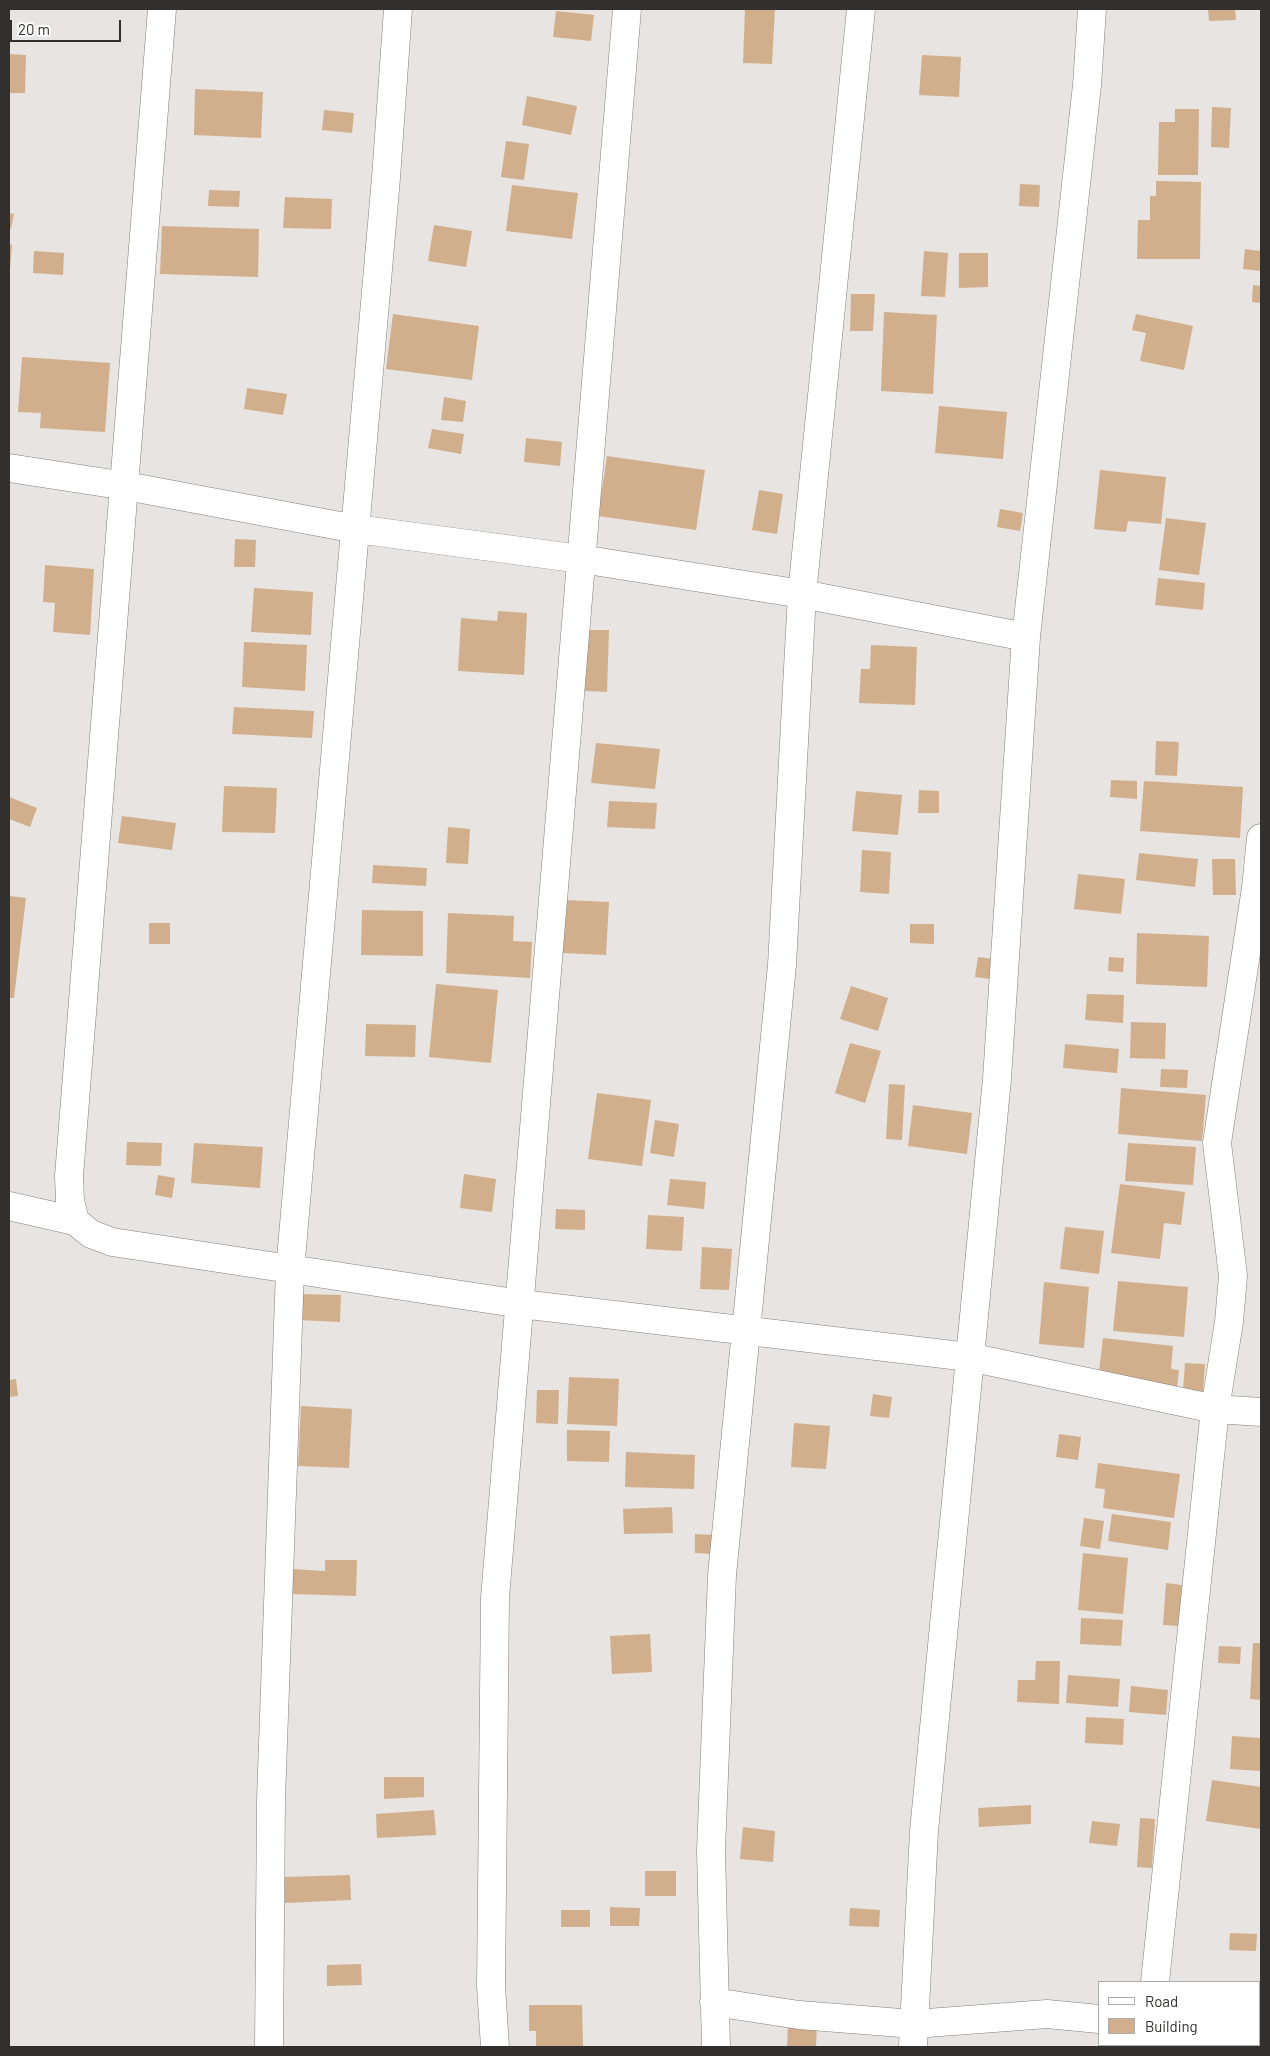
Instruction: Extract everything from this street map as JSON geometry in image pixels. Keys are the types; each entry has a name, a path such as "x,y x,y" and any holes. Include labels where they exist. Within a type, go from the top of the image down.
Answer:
{"street":[{"path":"75,1221 70,1201 69,1176 126,486 162,9"},
{"path":"269,2047 271,1799 290,1270 356,529 398,9"},
{"path":"494,2047 491,1966 495,1598 627,9"},
{"path":"716,2047 711,1851 722,1576 782,965 802,594 861,9"},
{"path":"913,2036 924,1831 997,1079 1026,637 1085,105 1092,9"},
{"path":"9,468 126,486 356,529 581,559 802,594 1026,637"},
{"path":"1155,1981 1215,1409 1229,1322 1233,1276 1217,1143 1256,888 1261,838"},
{"path":"9,1206 75,1221 91,1234 112,1242 520,1304 969,1356 1215,1409 1261,1412"},
{"path":"714,2002 799,2015 913,2036 1047,2014 1098,2018"}],"building":[{"path":"745,9 775,9 772,64 743,63"},
{"path":"1208,9 1235,9 1236,20 1209,21"},
{"path":"556,11 594,15 591,41 553,37"},
{"path":"9,54 26,55 25,93 9,93"},
{"path":"922,55 961,57 959,97 919,95"},
{"path":"195,89 263,92 261,138 194,135"},
{"path":"527,96 577,106 571,135 522,125"},
{"path":"1212,107 1231,108 1229,148 1211,147"},
{"path":"1175,109 1199,109 1198,175 1158,175 1159,122 1175,122"},
{"path":"324,110 354,113 352,133 322,130"},
{"path":"506,141 529,144 524,180 501,177"},
{"path":"1156,181 1201,182 1200,259 1137,259 1138,220 1150,220 1150,196 1156,196"},
{"path":"1020,184 1040,185 1039,207 1019,206"},
{"path":"512,185 578,193 572,239 506,231"},
{"path":"209,190 240,191 239,207 208,206"},
{"path":"285,197 332,199 331,229 283,228"},
{"path":"9,213 14,214 11,229 9,228"},
{"path":"434,225 472,231 466,267 428,261"},
{"path":"162,226 259,229 258,277 160,274"},
{"path":"9,244 12,245 10,270 9,270"},
{"path":"1245,249 1261,251 1261,271 1243,269"},
{"path":"34,251 64,253 63,275 33,273"},
{"path":"924,251 948,253 945,297 921,296"},
{"path":"959,253 988,253 988,287 959,288"},
{"path":"1253,285 1261,286 1261,303 1252,302"},
{"path":"851,294 875,294 873,331 850,331"},
{"path":"884,312 937,315 933,394 881,391"},
{"path":"393,314 479,326 472,380 386,369"},
{"path":"1136,314 1193,326 1184,370 1140,361 1146,333 1132,330"},
{"path":"22,357 110,363 105,432 40,428 41,413 18,412"},
{"path":"247,388 287,394 283,415 244,409"},
{"path":"444,397 466,401 463,422 441,420"},
{"path":"939,406 1007,412 1003,459 935,453"},
{"path":"432,429 464,434 461,454 428,448"},
{"path":"526,438 562,442 560,466 524,462"},
{"path":"607,456 705,470 696,530 598,516"},
{"path":"1100,470 1166,477 1161,524 1128,521 1126,532 1094,529"},
{"path":"759,490 783,494 777,534 752,530"},
{"path":"1000,509 1023,513 1020,531 997,527"},
{"path":"1166,518 1206,523 1199,575 1159,570"},
{"path":"235,539 256,540 255,567 234,567"},
{"path":"45,565 94,569 90,635 53,632 55,603 43,602"},
{"path":"1158,578 1205,583 1203,610 1155,605"},
{"path":"254,588 313,592 311,635 251,632"},
{"path":"498,611 527,613 524,675 458,671 461,618 497,621"},
{"path":"586,630 609,630 607,692 585,691"},
{"path":"244,642 307,645 305,691 242,687"},
{"path":"871,645 917,647 915,705 859,703 861,669 870,669"},
{"path":"234,707 314,711 312,738 232,734"},
{"path":"1156,741 1179,742 1177,776 1155,775"},
{"path":"596,743 660,749 655,789 591,783"},
{"path":"1111,780 1137,781 1137,799 1110,797"},
{"path":"1144,781 1243,787 1240,838 1140,831"},
{"path":"224,786 277,788 275,833 222,832"},
{"path":"919,790 939,791 939,813 918,813"},
{"path":"856,791 902,795 898,835 852,831"},
{"path":"9,797 37,808 30,827 9,819"},
{"path":"609,801 657,803 655,829 607,827"},
{"path":"122,816 176,823 172,850 118,843"},
{"path":"448,827 470,829 468,864 446,863"},
{"path":"862,850 891,852 889,894 860,892"},
{"path":"1139,853 1198,859 1195,887 1136,880"},
{"path":"1212,859 1235,859 1236,895 1213,895"},
{"path":"373,865 427,868 426,886 372,883"},
{"path":"1078,874 1125,879 1121,914 1074,909"},
{"path":"9,896 26,898 14,998 9,998"},
{"path":"565,900 609,902 606,955 562,953"},
{"path":"362,910 423,911 423,956 361,955"},
{"path":"448,913 514,916 513,941 532,942 530,978 446,973"},
{"path":"149,923 170,923 170,944 149,944"},
{"path":"910,924 934,924 934,944 910,943"},
{"path":"1137,933 1209,936 1207,987 1136,984"},
{"path":"978,957 1001,960 998,980 975,977"},
{"path":"1109,957 1124,958 1123,972 1108,971"},
{"path":"436,984 498,990 491,1063 429,1057"},
{"path":"851,986 888,998 878,1031 840,1019"},
{"path":"1087,994 1124,995 1123,1023 1085,1020"},
{"path":"1131,1022 1166,1023 1165,1059 1130,1058"},
{"path":"366,1024 416,1025 415,1057 365,1056"},
{"path":"850,1043 881,1051 865,1103 835,1093"},
{"path":"1065,1044 1119,1049 1117,1073 1063,1068"},
{"path":"1161,1069 1188,1070 1187,1088 1160,1087"},
{"path":"889,1084 905,1085 902,1140 886,1139"},
{"path":"1121,1088 1206,1095 1202,1141 1118,1134"},
{"path":"597,1093 651,1100 642,1166 588,1159"},
{"path":"913,1105 972,1113 967,1154 908,1146"},
{"path":"655,1120 679,1124 674,1157 650,1153"},
{"path":"127,1142 162,1143 161,1166 126,1165"},
{"path":"194,1143 263,1147 260,1188 191,1183"},
{"path":"1128,1143 1196,1147 1193,1185 1125,1181"},
{"path":"464,1174 496,1179 492,1212 460,1208"},
{"path":"158,1175 175,1178 172,1198 155,1195"},
{"path":"670,1179 706,1182 704,1209 667,1205"},
{"path":"1120,1184 1185,1192 1181,1225 1164,1223 1160,1259 1111,1253"},
{"path":"556,1209 585,1210 585,1230 555,1229"},
{"path":"648,1215 684,1217 682,1251 646,1249"},
{"path":"1065,1227 1104,1231 1099,1274 1060,1269"},
{"path":"702,1247 732,1249 729,1290 700,1289"},
{"path":"1118,1281 1188,1287 1184,1337 1113,1331"},
{"path":"1044,1282 1089,1287 1084,1348 1039,1344"},
{"path":"300,1294 341,1295 340,1322 299,1320"},
{"path":"1103,1338 1173,1346 1171,1369 1179,1370 1177,1389 1098,1380"},
{"path":"1185,1363 1205,1364 1203,1391 1183,1390"},
{"path":"569,1377 619,1379 617,1426 567,1424"},
{"path":"16,1379 18,1396 9,1397 9,1380"},
{"path":"537,1390 559,1390 558,1424 536,1423"},
{"path":"873,1394 892,1397 889,1418 870,1416"},
{"path":"301,1406 352,1409 349,1468 298,1466"},
{"path":"794,1423 830,1426 826,1469 791,1467"},
{"path":"567,1430 610,1431 609,1462 567,1461"},
{"path":"1059,1434 1081,1437 1078,1460 1056,1457"},
{"path":"626,1452 695,1455 694,1489 625,1487"},
{"path":"1098,1463 1180,1474 1174,1518 1103,1508 1105,1489 1095,1488"},
{"path":"672,1507 673,1533 624,1534 623,1509"},
{"path":"1112,1514 1171,1522 1168,1550 1108,1541"},
{"path":"1084,1518 1104,1521 1100,1549 1080,1546"},
{"path":"695,1534 714,1535 714,1554 695,1553"},
{"path":"1083,1553 1128,1558 1123,1614 1078,1610"},
{"path":"325,1560 357,1560 356,1596 293,1594 293,1569 325,1571"},
{"path":"1166,1583 1182,1585 1179,1626 1163,1625"},
{"path":"1081,1618 1123,1620 1121,1646 1080,1644"},
{"path":"650,1634 652,1672 612,1674 610,1636"},
{"path":"1253,1643 1261,1643 1261,1700 1250,1699"},
{"path":"1219,1646 1241,1647 1240,1664 1218,1663"},
{"path":"1036,1661 1060,1661 1059,1704 1017,1702 1018,1680 1035,1680"},
{"path":"1068,1675 1120,1679 1118,1707 1066,1703"},
{"path":"1131,1686 1168,1690 1166,1715 1129,1712"},
{"path":"1086,1717 1124,1719 1123,1745 1085,1743"},
{"path":"1232,1736 1261,1738 1261,1771 1230,1769"},
{"path":"384,1777 424,1777 424,1797 384,1799"},
{"path":"1212,1780 1261,1787 1261,1829 1206,1821"},
{"path":"1031,1805 1031,1824 979,1827 978,1808"},
{"path":"434,1810 436,1835 377,1838 376,1814"},
{"path":"1140,1818 1155,1819 1152,1868 1137,1867"},
{"path":"1092,1821 1120,1824 1117,1846 1089,1843"},
{"path":"743,1827 775,1831 773,1862 740,1859"},
{"path":"645,1871 676,1871 676,1896 645,1896"},
{"path":"350,1875 351,1900 285,1903 284,1877"},
{"path":"610,1907 640,1908 639,1926 610,1926"},
{"path":"850,1908 880,1910 879,1927 849,1926"},
{"path":"561,1910 590,1910 590,1927 561,1927"},
{"path":"1230,1933 1257,1934 1256,1951 1229,1950"},
{"path":"361,1964 362,1985 327,1986 327,1965"},
{"path":"529,2005 582,2005 583,2046 536,2046 536,2031 529,2031"},
{"path":"788,2024 817,2024 816,2047 787,2047"}]}
